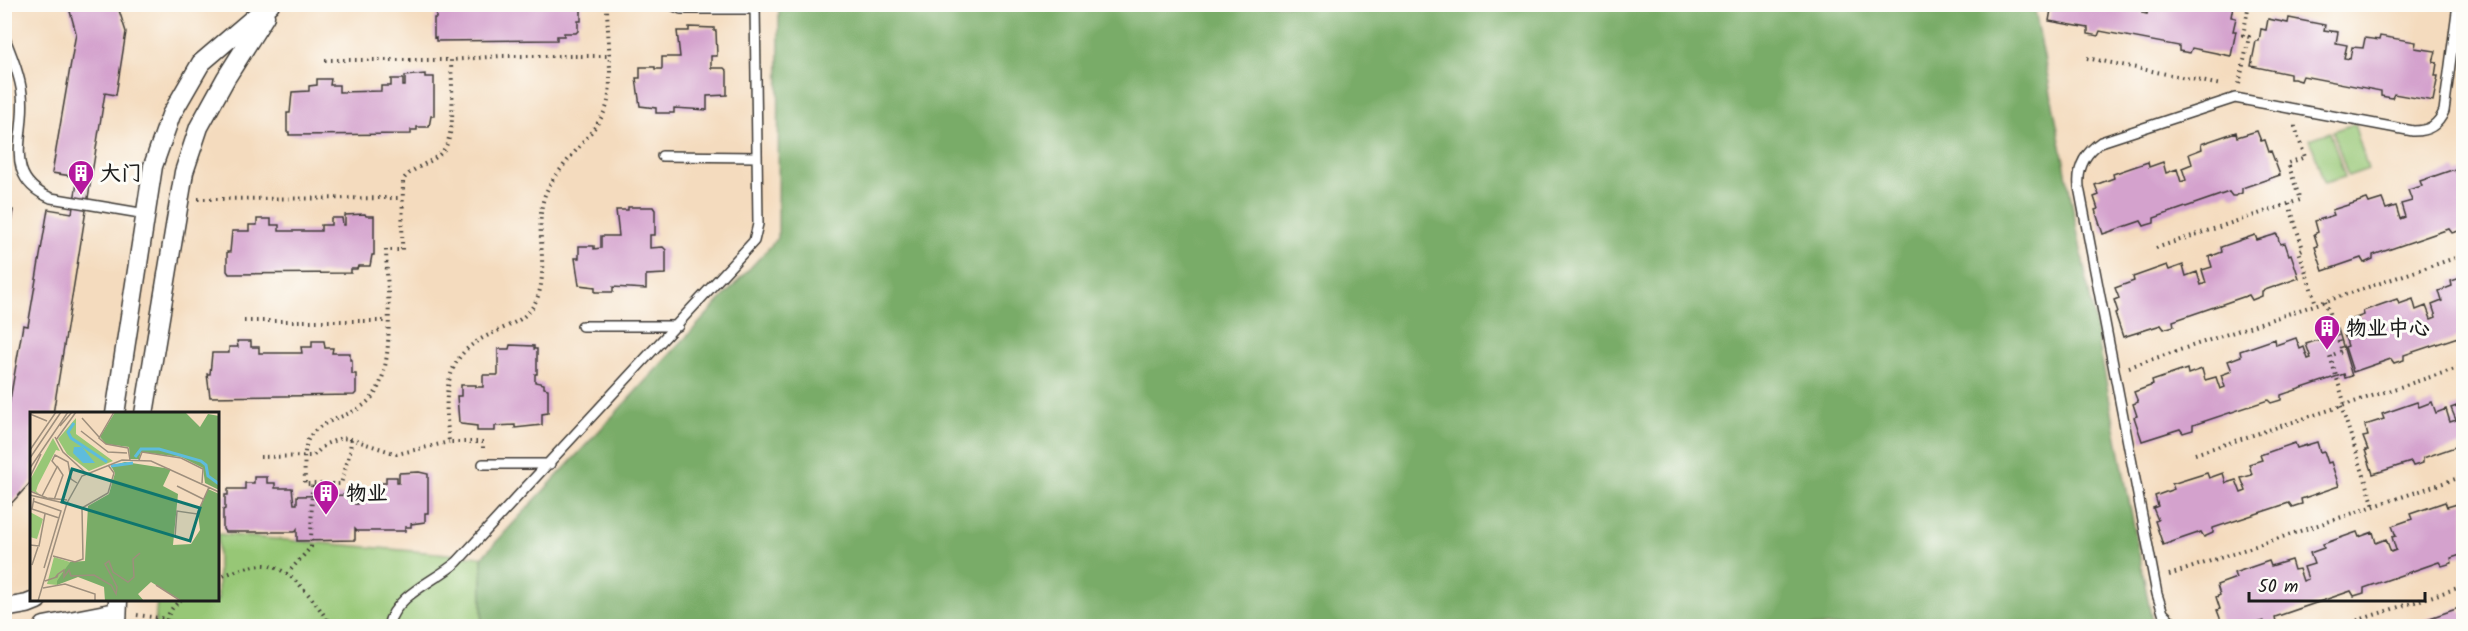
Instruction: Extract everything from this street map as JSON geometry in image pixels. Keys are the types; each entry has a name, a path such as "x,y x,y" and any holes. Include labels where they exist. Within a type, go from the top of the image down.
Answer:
{"street":[{"path":"144,412 184,172 199,127 271,4"},
{"path":"115,412 153,166 171,115 201,63 271,4"},
{"path":"4,608 34,601"},
{"path":"86,622 89,601"},
{"path":"44,627 86,622 117,613"}],"lane":[{"path":"388,627 391,616 401,603 457,562 678,326 754,241 758,224 755,7 681,9 669,4"},
{"path":"2176,627 2163,613 2157,594 2079,187 2081,165 2085,157 2101,142 2237,93 2298,108 2422,131 2437,124 2444,111 2457,4"},
{"path":"4,36 22,92 16,156 26,180 41,194 51,198 146,214"},
{"path":"662,156 757,157"},
{"path":"582,326 678,326"},
{"path":"483,464 550,464"}],"path":[{"path":"449,442 446,393 453,366 467,348 527,315 535,303 542,272 542,216 545,196 607,106 607,4"},
{"path":"2087,58 2237,93 2249,37 2243,35 2249,4"},
{"path":"2347,4 2370,9"},
{"path":"325,60 608,56"},
{"path":"351,439 341,484 305,484 307,444 317,429 357,410 375,394 386,364 386,250 402,250 403,180 406,175 443,152 450,138 451,60"},
{"path":"2156,248 2300,201 2288,163 2305,158 2295,127 2298,108"},
{"path":"179,199 402,198"},
{"path":"2289,204 2303,249 2299,251 2316,304"},
{"path":"2115,372 2463,255"},
{"path":"2325,302 2342,351 2330,356 2374,506"},
{"path":"244,321 387,321"},
{"path":"2195,454 2463,366"},
{"path":"261,457 317,455 326,444 333,440 351,439 397,454 449,442 483,442 483,464"},
{"path":"2168,575 2463,476"},
{"path":"287,574 311,547 312,484"},
{"path":"219,578 242,568 266,565 287,574 318,603 331,627"},
{"path":"2340,627 2463,586"},
{"path":"166,627 166,619 175,604 180,601"},
{"path":"117,613 166,619"},
{"path":"327,620 350,627"}],"green space":[{"path":"779,5 2034,5 2153,626 482,626 482,557 778,238"},
{"path":"2354,124 2368,169 2348,176 2333,131"},
{"path":"2330,132 2345,177 2324,183 2310,139"},
{"path":"219,534 482,557 482,626 155,626 157,601 219,601"}],"building":[{"path":"68,4 117,4 126,32 116,95 105,93 53,412 30,412 30,483 9,506 4,505 4,434 23,325 28,326 48,209 72,213 78,177 52,173 76,33"},
{"path":"436,4 581,4 581,21 578,21 576,33 564,33 564,36 557,36 557,40 436,41 434,18 436,18"},
{"path":"2052,4 2144,4 2142,13 2147,14 2149,4 2233,6 2231,17 2236,18 2233,31 2236,31 2231,56 2192,48 2190,53 2179,51 2179,46 2100,31 2098,36 2088,34 2088,28 2049,21"},
{"path":"2289,18 2325,25 2324,30 2338,32 2336,43 2347,45 2344,58 2350,59 2352,47 2363,48 2365,38 2379,40 2380,36 2416,42 2415,48 2436,51 2433,62 2437,63 2435,76 2438,76 2433,101 2394,94 2392,98 2381,96 2381,91 2303,76 2301,81 2290,79 2290,74 2251,66 2256,41 2259,41 2261,29 2266,30 2268,19 2288,23"},
{"path":"689,27 714,28 716,31 717,56 711,56 711,68 724,68 727,71 727,95 707,96 707,110 674,108 674,113 656,113 656,108 640,106 636,78 640,78 640,67 662,69 662,57 680,57 677,31 689,31"},
{"path":"425,74 425,77 434,77 434,116 431,116 429,127 417,127 417,130 411,130 411,134 289,135 287,132 287,113 290,113 292,92 309,91 309,86 317,85 317,79 331,79 330,85 339,85 339,92 381,91 381,86 391,86 391,79 403,79 403,86 405,86 405,76"},
{"path":"2257,131 2261,141 2265,140 2269,152 2271,151 2280,175 2242,188 2242,193 2235,196 2229,192 2154,218 2154,223 2144,226 2141,221 2103,234 2095,210 2098,209 2094,197 2099,195 2095,185 2114,178 2113,174 2148,162 2149,167 2163,162 2166,173 2177,169 2181,182 2186,180 2182,168 2192,164 2189,154 2202,149 2201,144 2236,132 2237,137"},
{"path":"2455,169 2457,174 2464,172 2462,230 2452,233 2449,229 2373,255 2373,259 2364,263 2361,258 2323,271 2315,247 2318,246 2314,234 2318,232 2315,221 2334,215 2332,210 2367,199 2369,203 2382,199 2386,209 2396,206 2400,219 2405,217 2401,204 2412,201 2408,190 2422,186 2420,181"},
{"path":"628,207 653,207 655,210 655,235 650,235 650,248 663,247 666,250 666,274 646,275 646,289 613,287 613,292 595,292 595,287 579,285 575,258 579,258 579,246 601,248 601,236 619,236 616,210 628,210"},
{"path":"4,208 13,210 6,250 4,250"},
{"path":"345,215 374,216 374,255 372,255 370,266 358,266 357,269 351,269 351,273 229,274 227,271 227,252 230,252 232,231 249,231 249,225 257,225 257,219 271,219 271,225 279,225 279,231 321,231 321,225 331,225 331,218 342,218 343,225 345,225"},
{"path":"2277,234 2280,244 2285,243 2289,255 2291,254 2299,278 2262,291 2262,296 2252,300 2249,295 2173,321 2174,326 2164,329 2161,325 2123,337 2115,313 2118,312 2114,300 2119,298 2115,288 2134,281 2133,277 2167,265 2169,270 2183,265 2186,276 2197,272 2201,285 2206,283 2202,270 2212,267 2209,257 2222,252 2221,247 2255,235 2257,240"},
{"path":"2464,277 2464,335 2404,355 2404,360 2394,363 2391,359 2353,372 2345,347 2348,346 2344,334 2349,333 2345,322 2364,315 2363,311 2397,299 2399,304 2413,299 2416,310 2426,306 2431,319 2436,317 2432,305 2442,301 2439,291 2452,286 2451,281"},
{"path":"2338,329 2352,376 2345,378 2344,374 2281,395 2281,400 2271,403 2268,400 2193,425 2193,430 2183,433 2180,429 2142,441 2134,417 2137,416 2133,404 2138,402 2134,392 2153,385 2152,381 2187,369 2188,374 2202,369 2205,380 2216,377 2220,389 2225,387 2221,375 2232,371 2228,361 2241,356 2240,351 2275,339 2276,345 2296,338 2300,349 2304,347 2308,359 2311,358 2306,344 2331,336 2330,332"},
{"path":"237,341 251,341 251,347 259,347 259,353 302,353 301,347 312,347 312,341 324,341 325,348 333,348 332,353 350,353 352,374 356,374 356,393 354,395 210,397 207,374 210,374 212,353 229,353 229,347 238,347"},
{"path":"510,345 534,346 534,349 537,349 535,382 544,384 544,388 548,389 548,413 542,414 542,425 515,428 515,425 495,426 495,431 477,431 477,426 461,424 457,396 461,396 461,385 483,387 483,375 498,375 498,349 509,349"},
{"path":"2464,392 2464,444 2423,458 2423,463 2420,464 2413,466 2411,462 2373,474 2365,450 2368,450 2363,437 2368,436 2365,425 2384,419 2382,414 2417,402 2419,407 2432,402 2436,413 2446,409 2450,422 2456,420 2451,408 2462,404 2458,394"},
{"path":"2317,442 2320,452 2324,451 2328,463 2331,462 2339,486 2301,499 2302,504 2292,507 2289,503 2213,528 2213,533 2204,537 2201,532 2163,545 2153,508 2158,506 2155,496 2174,489 2172,484 2207,473 2209,478 2223,473 2226,483 2236,480 2241,493 2246,491 2241,478 2252,475 2249,464 2262,460 2260,455 2295,443 2297,448"},
{"path":"399,473 428,474 428,513 425,513 425,522 411,524 411,527 405,527 405,531 357,531 355,529 355,540 297,541 297,529 295,532 225,532 223,529 223,510 228,489 245,489 245,483 254,483 254,477 267,477 267,483 275,483 275,488 292,488 294,504 297,504 297,496 355,495 355,504 357,504 360,489 375,489 375,483 386,483 386,477 397,477 397,483 399,483"},
{"path":"2445,502 2447,507 2464,502 2464,554 2451,558 2452,563 2442,566 2439,562 2364,588 2364,593 2354,596 2351,591 2275,617 2276,622 2266,625 2263,621 2246,626 2223,626 2217,610 2220,609 2216,597 2220,595 2217,585 2236,578 2234,573 2269,561 2271,566 2291,560 2294,570 2299,569 2303,581 2308,579 2304,567 2314,564 2310,553 2324,548 2323,544 2357,532 2359,537 2373,532 2376,543 2386,539 2391,552 2396,550 2392,537 2396,536 2392,526 2412,519 2410,514"},
{"path":"2459,608 2461,613 2464,612 2464,626 2426,626 2424,620"}],"place":[{"name":"大门","path":"81,196"},
{"name":"物业中心","path":"2327,351"},
{"name":"物业","path":"326,516"}]}
